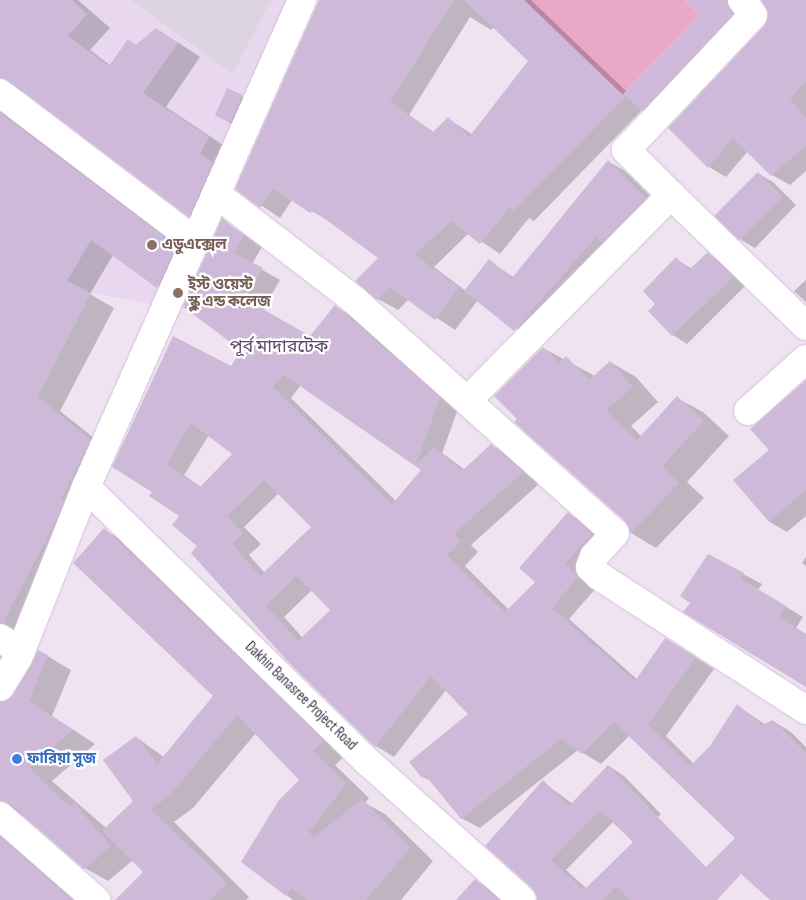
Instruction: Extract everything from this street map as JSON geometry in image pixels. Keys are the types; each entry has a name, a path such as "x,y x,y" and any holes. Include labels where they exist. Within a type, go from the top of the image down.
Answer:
{"street":[{"path":"0,687 10,645 86,487 302,0"},
{"path":"742,0 753,15 626,150 806,326"},
{"path":"0,93 195,241"},
{"path":"216,194 354,300 468,400 615,534 594,556 590,567 599,576 806,710"},
{"path":"468,400 671,195"},
{"path":"748,411 806,359"},
{"name":"Dakhin Banasree Project Road","path":"86,487 369,763 522,900"},
{"path":"0,816 96,900"}],"shaded area":[{"path":"0,0 288,0 155,305 49,284 0,331"},
{"path":"131,0 271,0 233,74"},
{"path":"524,0 685,0 700,15 622,95"}],"building":[{"path":"0,0 72,0 87,14 68,36 109,66 128,39 136,45 156,28 178,43 143,93 209,137 200,154 213,162 189,217 9,81 0,78"},
{"path":"319,0 454,0 390,102 433,132 448,117 469,137 528,61 464,0 524,0 625,97 514,211 510,207 480,244 451,221 415,255 459,287 435,320 390,287 377,300 355,281 378,258 313,210 310,213 273,188 260,208 235,189"},
{"path":"685,0 727,0 733,14 642,111 623,94 700,15"},
{"path":"761,0 806,0 806,82 790,99 806,118 806,146 771,176 733,138 708,168 668,128 765,25 768,13"},
{"path":"227,88 243,95 230,122 215,115"},
{"path":"0,113 176,246 157,288 91,240 67,281 91,293 38,397 90,439 61,500 64,501 55,522 3,623 0,623"},
{"path":"608,160 646,198 601,243 596,237 514,331 464,291 489,259 512,278"},
{"path":"758,172 783,197 739,241 714,216"},
{"path":"222,218 244,236 234,253 263,268 245,299 310,336 335,305 440,397 416,465 434,447 462,471 491,444 523,472 454,534 461,541 447,555 505,612 535,582 519,568 568,512 592,534 565,563 578,577 552,608 635,681 665,638 696,657 648,725 690,766 710,746 737,704 762,725 773,720 806,753 806,900 770,900 741,874 717,900 630,900 617,886 603,900 537,900 532,888 485,846 543,780 569,806 608,765 706,867 735,838 614,722 582,754 561,739 461,819 425,775 422,778 409,762 468,714 431,676 375,747 289,663 191,553 197,546 172,525 179,516 149,496 152,492 112,467 173,336 231,366 241,350 183,307","holes":["284,375 421,470 392,504 273,387","191,423 232,454 200,487 167,464","264,480 311,527 260,576 232,544 243,533 227,516","297,576 330,610 298,641 266,606","600,810 633,842 584,890 551,860"]},
{"path":"708,252 733,277 672,336 648,311 655,304 643,291 676,257 689,270"},
{"path":"543,347 559,363 566,356 589,380 610,361 633,387 606,410 637,440 677,396 704,421 662,466 679,483 630,534 625,521 514,422 517,419 494,396"},
{"path":"806,380 806,490 769,522 733,480 769,450 750,429"},
{"path":"104,528 324,741 313,751 346,784 309,832 314,837 362,799 411,847 366,900 308,900 292,888 286,896 241,862 279,800 299,780 237,715 170,795 151,809 227,883 210,900 115,900 143,872 102,831 133,801 103,760 136,736 157,764 213,696 73,563"},
{"path":"708,554 744,573 741,579 786,606 779,616 806,635 806,687 683,612 690,603 680,596"},
{"path":"38,650 48,655 29,701 73,730 29,767 70,807 74,803 111,846 84,869 10,804 0,801 0,703 13,695"},
{"path":"0,837 72,900 0,900"},
{"path":"475,879 499,900 456,900"}],"place":[{"name":"এডুএক্সেল","path":"152,245"},
{"name":"ইস্ট ওয়েস্ট স্কুল এন্ড কলেজ","path":"178,293"},
{"name":"ফারিয়া সুজ","path":"17,759"}],"district":[{"name":"পূর্ব মাদারটেক","path":"279,347"}]}
